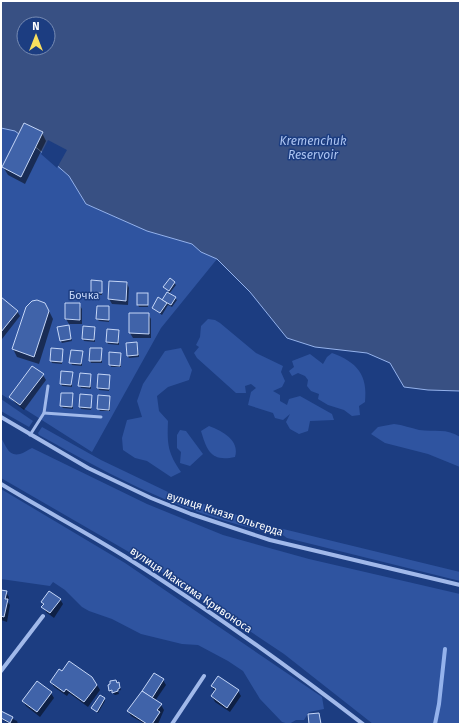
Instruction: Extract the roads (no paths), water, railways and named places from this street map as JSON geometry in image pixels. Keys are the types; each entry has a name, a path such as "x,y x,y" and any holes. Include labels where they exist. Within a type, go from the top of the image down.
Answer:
{"street":[{"name":"вулиця Князя Ольгерда","path":"1,416 30,435 82,465 130,488 198,517 270,540 460,585"},
{"name":"вулиця Максима Кривоноса","path":"1,484 111,548 163,581 275,658 363,724"},
{"path":"1,671 43,616"},
{"path":"172,724 191,698 204,676"}],"lane":[{"path":"30,435 44,413 48,386"},
{"path":"44,413 101,417"}],"water":[{"name":"Kremenchuk Reservoir","path":"1,1 460,1 460,391 428,390 404,387 390,363 367,353 315,347 287,338 250,292 217,259 201,252 192,244 147,231 86,204 69,176 15,131 1,128"}],"waterway":[{"path":"435,724 439,704 445,649"}],"park label":[{"name":"Бочка","path":"84,295"}]}
